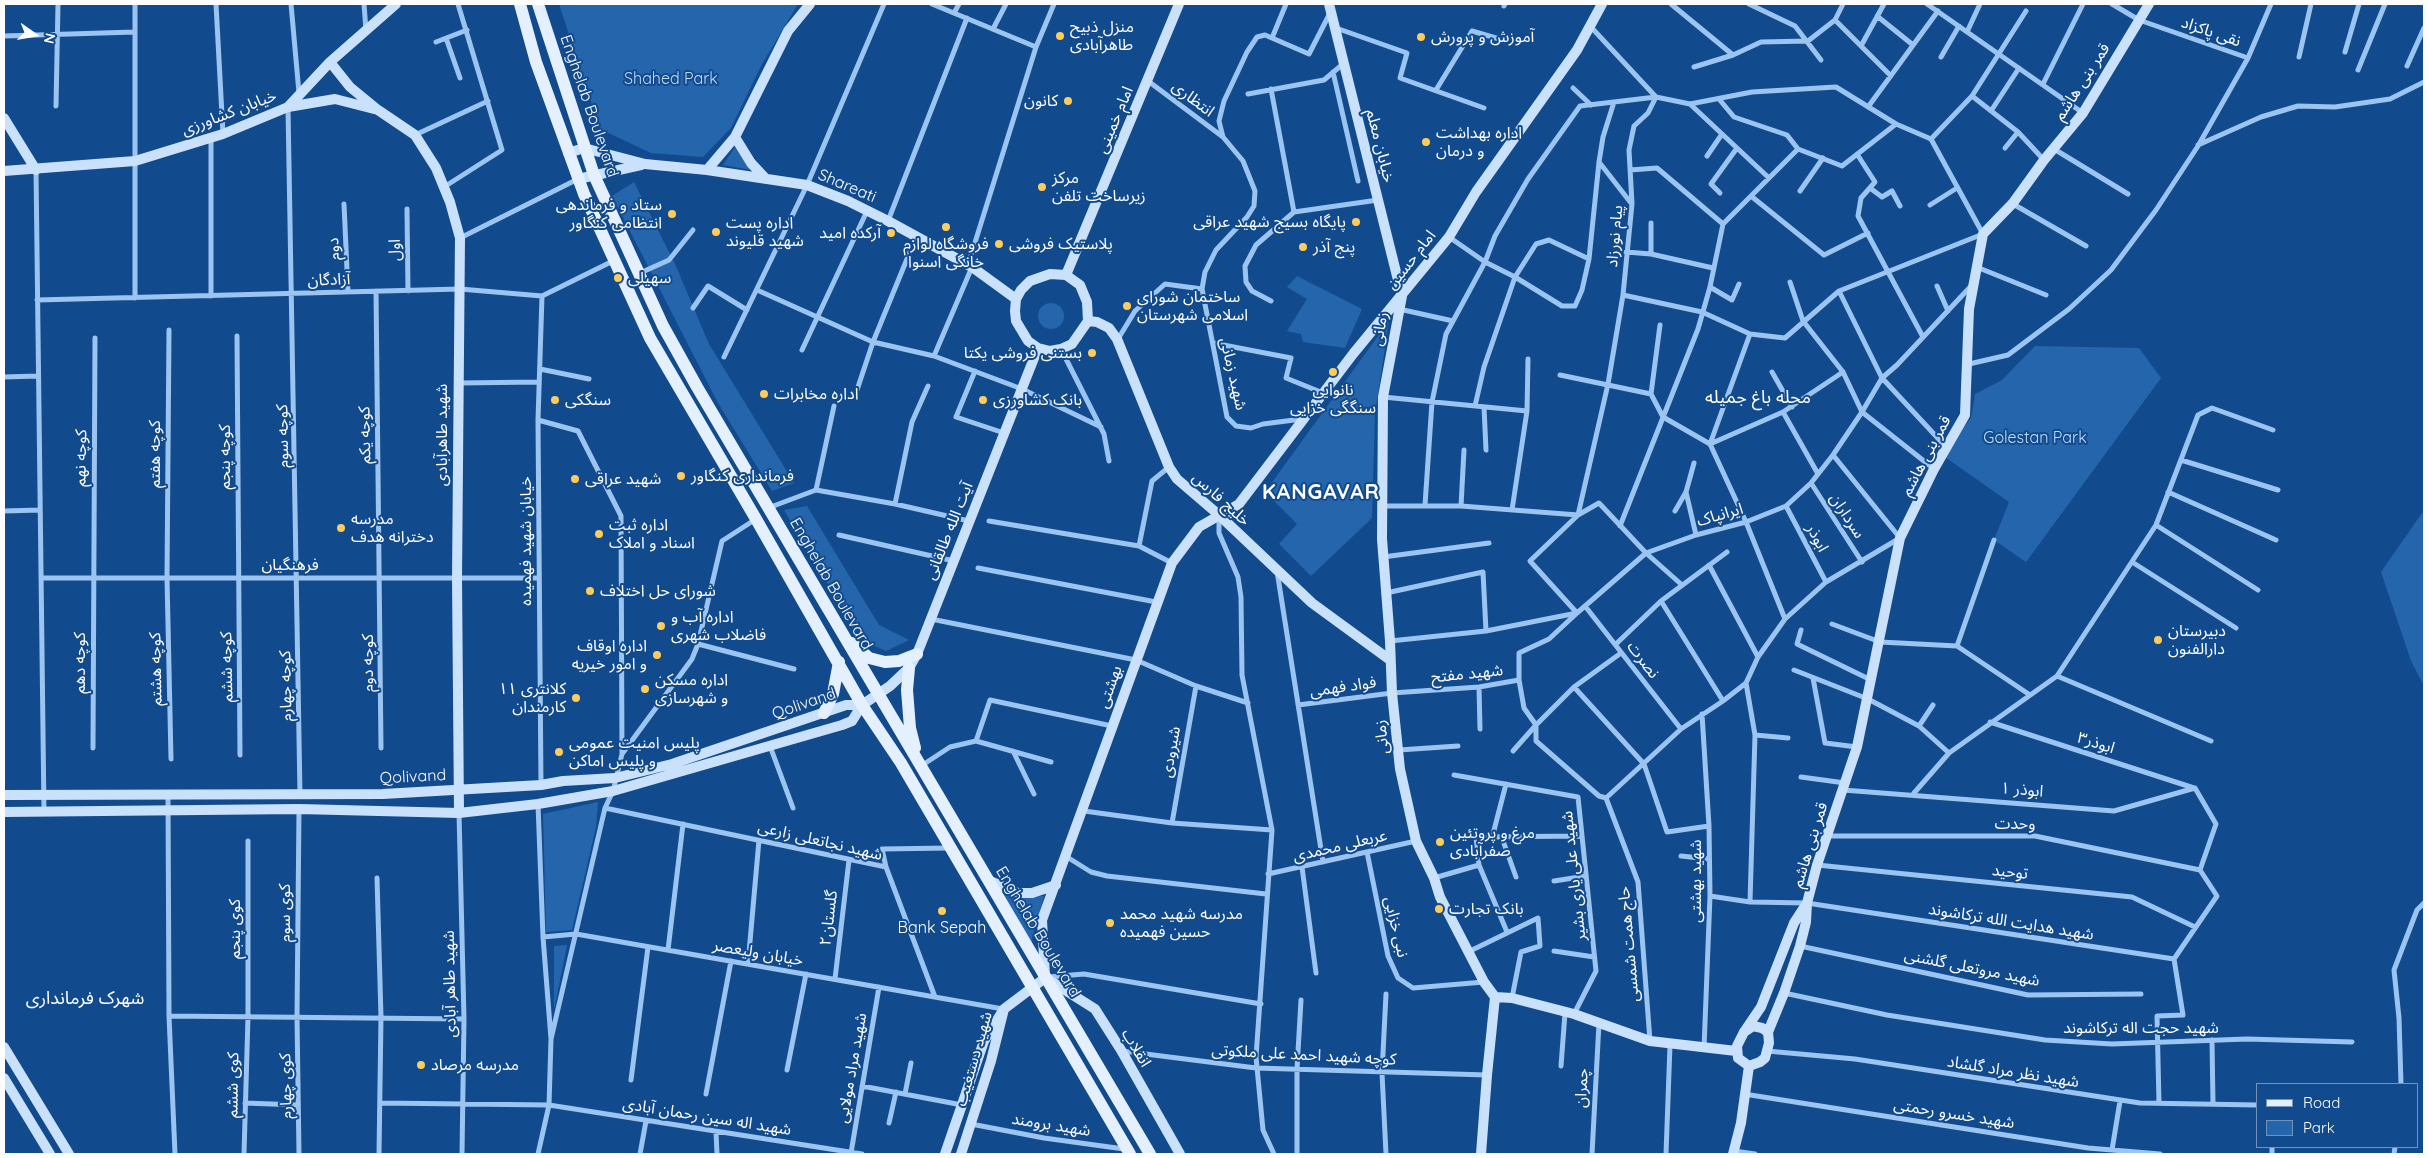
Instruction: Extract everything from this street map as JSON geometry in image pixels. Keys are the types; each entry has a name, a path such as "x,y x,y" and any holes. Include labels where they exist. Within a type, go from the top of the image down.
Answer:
{"main road":[{"name":"Enghelab Boulevard","path":"520,4 536,62 578,179 650,338 839,662 862,705 901,764 1129,1152"},
{"name":"Enghelab Boulevard","path":"538,4 594,175 663,326 842,634 1150,1154"},
{"path":"842,634 868,658 885,662 899,661 917,654"},
{"path":"824,713 833,694 839,662"},
{"path":"909,668 907,690 910,728 919,764"}],"street":[{"path":"56,106 58,4"},
{"path":"135,4 135,298"},
{"path":"216,4 223,134"},
{"path":"291,4 299,93"},
{"path":"364,4 366,31"},
{"name":"خیابان کشاورزی","path":"4,171 135,161 223,134 288,107 299,93 330,62 396,4"},
{"path":"444,186 502,150 458,4"},
{"path":"707,170 735,137 788,31 810,4"},
{"path":"724,357 807,185 884,4"},
{"path":"932,4 1036,47"},
{"path":"954,13 959,4"},
{"path":"993,29 1006,4"},
{"path":"934,356 970,266 1036,47 1054,4"},
{"name":"امام خمینی","path":"1066,274 1179,4"},
{"path":"1272,38 1286,4"},
{"name":"امام حسین","path":"1219,515 1239,504 1323,393 1449,237 1476,192 1577,50 1602,4"},
{"path":"1671,4 1733,56"},
{"path":"1749,4 1795,26 1821,60"},
{"path":"1694,67 1733,56 1761,42 1808,41 1835,20 1842,4"},
{"path":"1860,46 1884,4"},
{"path":"1927,4 2083,113"},
{"path":"1967,32 1980,4"},
{"path":"2043,84 2083,4"},
{"name":"نقی پاکزاد","path":"2112,4 2140,20 2248,58"},
{"name":"قمر بنی هاشم","path":"1768,1032 1800,946 1817,866 1857,747 1900,538 1934,469 1965,415 1969,364 1969,309 1979,268 1984,234 2013,203 2044,160 2083,113 2149,4"},
{"path":"1969,364 2008,355 2070,309 2111,270 2156,210 2198,146 2248,58 2270,4"},
{"path":"2299,57 2311,4"},
{"path":"2345,52 2359,4"},
{"path":"2358,70 2385,4"},
{"path":"1224,137 1219,121 1224,101 1246,52 1257,37 1265,35 1309,54 1330,8"},
{"name":"خیابان معلم","path":"1330,8 1402,296"},
{"path":"1868,107 1938,11"},
{"path":"1931,139 1972,96 2026,11"},
{"path":"1877,16 1913,45"},
{"path":"888,220 967,18"},
{"path":"1835,20 1891,76"},
{"path":"1590,26 1656,97"},
{"path":"1941,56 1959,26"},
{"path":"1335,27 1407,53 1400,78 1484,108"},
{"path":"2407,66 2424,28"},
{"path":"436,42 467,30"},
{"path":"1436,90 1472,30 1506,41"},
{"path":"4,36 135,32"},
{"path":"446,38 460,78"},
{"path":"330,62 350,87 378,110"},
{"path":"1248,94 1324,80 1344,64"},
{"path":"1991,111 2019,68"},
{"path":"1333,72 1358,181"},
{"name":"انتظاری","path":"1148,81 1224,137"},
{"path":"2198,146 2261,117 2298,106 2335,107 2390,99 2424,82"},
{"path":"1425,506 1432,402 1446,334 1485,262 1495,236 1528,178 1580,106 1656,97 1690,104 1752,92 1836,87 1896,124 1931,139 1984,234 1839,291 1785,338 1750,334 1702,312 1623,295"},
{"path":"1573,88 1591,105"},
{"path":"1271,89 1294,212"},
{"path":"1972,96 2018,132 2044,160"},
{"name":"پیام نورزاد","path":"1578,515 1608,384 1623,295 1632,204 1629,150 1634,126 1648,113 1656,97"},
{"path":"288,107 334,99 378,110"},
{"path":"1719,99 1734,117 1787,135 1798,149 1842,166 1896,124"},
{"path":"415,135 488,101"},
{"path":"1449,237 1485,262 1516,277 1562,306 1575,306 1582,290 1589,259 1599,162 1603,137 1614,102"},
{"path":"1690,104 1769,178"},
{"name":"کوچه سوم","path":"288,107 298,578"},
{"name":"شهید طاهرآبادی","path":"378,110 415,135 436,168 444,186 460,238 457,383 459,813"},
{"path":"4,118 36,170 44,812"},
{"path":"2005,148 2018,132"},
{"path":"1707,156 1722,134"},
{"path":"735,137 751,163 765,178"},
{"name":"شهید زمانی","path":"1224,137 1243,161 1254,191 1254,206 1247,217 1216,250 1205,272 1202,289 1227,417 1236,426 1251,428 1263,424 1305,419"},
{"path":"210,138 211,296"},
{"path":"568,153 584,148 645,164"},
{"path":"1720,193 1711,184 1737,148"},
{"path":"1620,526 1698,330 1710,288 1723,224 1798,149"},
{"path":"2054,149 2128,194"},
{"path":"1857,154 1875,182 1861,198 1858,216 1923,337"},
{"path":"1800,190 1823,158"},
{"path":"1599,162 1632,204"},
{"path":"460,238 578,179 645,164"},
{"name":"Shareati","path":"645,164 707,170 807,185 888,220 970,266 1016,299"},
{"path":"1630,170 1657,168 1723,224"},
{"path":"1870,188 1882,197 1892,191 1900,206"},
{"path":"1930,205 1957,188"},
{"path":"1751,196 1824,255 1868,234"},
{"path":"1271,301 1252,291 1246,282 1245,266 1256,245 1294,212 1378,200"},
{"path":"2013,203 2086,246"},
{"name":"دوم","path":"344,204 348,292"},
{"name":"اول","path":"407,209 408,291"},
{"path":"802,350 816,317 868,211"},
{"path":"1651,223 1651,254"},
{"path":"638,274 669,260 693,230"},
{"path":"855,396 873,342 916,237"},
{"path":"1475,406 1484,367 1516,277 1536,244 1549,240 1589,259"},
{"path":"1626,252 1651,254 1713,268"},
{"path":"542,296 614,261"},
{"path":"1979,268 2046,295"},
{"path":"1050,274 1066,274 1080,286 1087,302 1088,321 1072,344 1050,351 1038,348 1028,342 1016,321 1016,299 1030,281 1050,274"},
{"name":"ایرانپاک","path":"1390,641 1486,631 1577,613 1646,553 1696,535 1746,522 1786,506 1811,483 1833,455 1882,378 1976,281"},
{"path":"1790,282 1804,321 1843,372 1862,412 1934,469"},
{"path":"1117,340 1136,311 1165,284 1202,289"},
{"path":"1710,288 1732,300 1739,284"},
{"path":"693,308 708,286 746,310"},
{"path":"1938,286 1948,311"},
{"name":"آزادگان","path":"37,300 460,289 542,296"},
{"path":"756,290 873,342 934,356 1022,389 1101,427"},
{"name":"کوچه یکم","path":"376,291 379,578"},
{"path":"1839,291 1882,378 1946,448"},
{"name":"خیابان شهید فهمیده","path":"541,785 538,382 542,296"},
{"name":"زمانی","path":"1402,296 1398,309 1383,397 1382,506 1383,557 1392,693 1400,769 1416,841 1434,878 1440,897 1470,951 1484,982 1495,997"},
{"path":"1398,309 1453,321"},
{"name":"خلیج فارس","path":"1088,321 1097,322 1109,328 1117,340 1169,467 1176,479 1219,515 1277,572 1312,603 1390,660"},
{"path":"1660,324 1651,394 1663,417 1710,444 1746,522 1785,619"},
{"name":"کوچه هفتم","path":"167,578 169,330"},
{"path":"1710,444 1750,334"},
{"name":"کوچه پنجم","path":"237,336 238,578"},
{"name":"کوچه نهم","path":"92,578 95,338"},
{"path":"1212,343 1291,358 1286,378 1323,393"},
{"name":"آیت الله طالقانی","path":"862,705 890,686 909,668 917,654 1038,348"},
{"path":"1061,349 1101,427 1108,461"},
{"path":"1512,510 1527,411 1528,360"},
{"path":"540,369 589,379"},
{"path":"975,371 956,417 1004,433"},
{"path":"1772,372 1792,407"},
{"path":"1710,444 1784,412 1843,372"},
{"path":"4,377 38,376"},
{"path":"1560,376 1651,394"},
{"path":"457,383 538,382"},
{"path":"895,504 912,422 928,386"},
{"path":"1383,397 1527,411"},
{"path":"816,490 834,406"},
{"path":"1484,407 1486,450"},
{"path":"1914,794 1950,753 1990,722 2057,676 2156,525 2198,415 2212,408 2273,430"},
{"path":"1784,412 1818,474"},
{"path":"538,420 578,431 621,516 622,754 613,791 605,808 551,1038"},
{"path":"1461,506 1464,450"},
{"path":"1606,798 1681,729 1746,683 1758,657 1785,619 1826,582 1900,538 1833,455"},
{"path":"2181,460 2278,490"},
{"path":"1675,510 1686,492 1694,463"},
{"path":"1139,546 1152,481 1169,467"},
{"name":"سرداران","path":"1811,483 1862,562"},
{"path":"768,508 816,490 895,504 969,521"},
{"path":"1686,492 1696,535"},
{"path":"2168,492 2276,540"},
{"path":"1519,680 1519,653 1549,639 1577,613 1530,561 1578,515 1599,503 1646,553 1682,586"},
{"path":"1382,506 1461,506 1578,515"},
{"name":"ابوذر","path":"1786,506 1826,582"},
{"path":"4,511 40,510"},
{"path":"1219,515 1219,533 1238,577 1241,597 1242,675 1272,830 1266,894 1256,1068 1263,1130 1274,1154"},
{"name":"بهشتی","path":"1045,978 1042,920 1084,810 1156,602 1172,563 1199,527 1219,515"},
{"path":"622,754 692,659 698,644 722,541 756,519"},
{"path":"989,521 1139,546 1172,563"},
{"path":"2156,525 2258,590"},
{"path":"839,535 954,560"},
{"path":"1957,646 1994,540"},
{"path":"1383,557 1489,543"},
{"path":"1616,644 1661,601 1727,552"},
{"path":"2132,562 2236,628"},
{"path":"1709,565 1758,657"},
{"path":"978,568 1156,602"},
{"path":"1277,572 1323,862"},
{"path":"1386,593 1482,572 1486,631"},
{"name":"فرهنگیان","path":"41,578 539,578"},
{"name":"کوچه دهم","path":"92,578 93,748"},
{"name":"کوچه هشتم","path":"167,578 171,759"},
{"name":"کوچه ششم","path":"238,578 240,755"},
{"name":"کوچه چهارم","path":"298,578 300,795"},
{"name":"کوچه دوم","path":"379,578 381,748"},
{"path":"1661,601 1723,701"},
{"name":"نصرت","path":"1586,606 1681,729"},
{"path":"930,619 1136,660 1196,686 1248,703"},
{"path":"1832,624 1880,642 1957,646 2030,695"},
{"path":"1802,630 1797,644 1872,680"},
{"path":"698,644 794,669"},
{"path":"1513,750 1574,688 1621,653"},
{"path":"1794,670 1868,699 1919,726 1950,753"},
{"path":"2057,676 2211,741"},
{"path":"1814,678 1824,743 1857,747"},
{"name":"شهید مفتح","path":"1392,693 1479,687 1519,680 1524,708 1536,725 1536,741 1599,796 1606,798"},
{"path":"1746,683 1755,735 1750,902"},
{"name":"شیرودی","path":"1172,823 1196,686"},
{"path":"1479,687 1480,729"},
{"path":"1574,688 1644,764 1667,832 1709,826"},
{"name":"فواد فهمی","path":"1298,705 1392,693"},
{"path":"976,741 990,700 1112,726"},
{"name":"Qolivand","path":"4,794 383,794 541,785 563,781 615,778 672,764 846,705 862,705"},
{"name":"Qolivand","path":"4,812 299,809 459,813 538,804 613,791 770,746 852,720 862,705"},
{"path":"1919,726 1933,705"},
{"name":"شهید بهشتی","path":"1702,714 1709,826 1710,896 1704,1048"},
{"name":"ابوذر۳","path":"1990,722 2196,788"},
{"path":"1755,735 1788,738"},
{"path":"919,764 950,747 976,741 1051,762"},
{"path":"770,746 792,808"},
{"path":"1399,750 1458,746"},
{"path":"1013,750 1034,794"},
{"name":"شهید علی یاری بشیر","path":"1454,775 1578,796 1596,971 1569,1014"},
{"name":"ابوذر ۱","path":"1801,776 1844,786 1914,794 2114,811 2196,788"},
{"path":"1492,838 1506,784"},
{"path":"538,1154 548,1105 551,1038 543,937 538,804 541,785"},
{"path":"2159,1104 2158,1016 2183,1015 2174,959 2217,896 2200,870 2216,824 2196,788"},
{"path":"168,795 169,1016 174,1154"},
{"name":"حاج همت شمسی","path":"1606,798 1638,882 1650,1041"},
{"name":"شهید نجاتعلی زارعی","path":"605,808 886,867 935,997"},
{"name":"کوی سوم","path":"297,1017 299,809"},
{"path":"1084,810 1172,823 1272,830"},
{"name":"شهید طاهر آبادی","path":"459,813 464,1018 462,1154"},
{"path":"668,950 683,824"},
{"path":"1507,932 1479,865 1476,838 1582,836"},
{"name":"وحدت","path":"1827,836 2036,836 2200,870"},
{"path":"1502,838 1516,877"},
{"path":"748,964 759,840"},
{"name":"کوی پنجم","path":"248,841 248,1017"},
{"name":"عربعلی محمدی","path":"1268,874 1416,841"},
{"path":"886,867 882,849 950,848"},
{"name":"نبی خزایی","path":"1368,852 1388,956 1398,978 1413,988 1484,982"},
{"path":"1681,856 1709,859"},
{"path":"1067,857 1091,872 1107,876 1266,894"},
{"name":"گلستان۲","path":"834,979 849,860"},
{"path":"1434,878 1479,865"},
{"name":"توحید","path":"1817,866 2132,897 2195,927"},
{"path":"1302,867 1316,973"},
{"path":"1554,881 1586,876"},
{"path":"378,878 381,1017 379,1154"},
{"path":"988,880 1018,893 1032,894 1056,885"},
{"name":"شهید هدایت الله ترکاشوند","path":"1710,896 1750,902 1808,904 2174,959"},
{"path":"2401,1083 2400,1018 2394,970 2417,910 2424,903"},
{"name":"قمر بنی هاشم","path":"1744,1032 1761,1007 1794,923 1808,904"},
{"path":"1470,951 1538,918 1540,946 1521,952 1512,998"},
{"name":"خیابان ولیعصر","path":"543,937 576,934 935,997"},
{"name":"شهید مروتعلی گلشنی","path":"1800,946 2028,995 2141,994"},
{"path":"632,1080 648,947"},
{"path":"1554,951 1594,957"},
{"path":"706,1094 731,961"},
{"path":"787,1070 806,974"},
{"path":"935,997 1004,1009 1045,978 1084,974 1261,1004"},
{"name":"انقلاب","path":"1045,978 1095,1009 1121,1050 1180,1154"},
{"name":"شهید مراد مولایی","path":"851,1152 879,987"},
{"name":"شهید حجت اله ترکاشوند","path":"1784,993 1887,1015 2044,1040 2112,1044 2247,1039 2352,1042"},
{"path":"1386,994 1382,1073 1386,1154"},
{"path":"1482,1154 1486,1075 1495,997 1512,998 1569,1014 1650,1041 1670,1045 1736,1051"},
{"path":"1297,1152 1297,1069 1300,1000"},
{"name":"شهید دستغیب","path":"945,1154 984,1041 1004,1009"},
{"name":"شهید دستغیب","path":"961,1154 1004,1009"},
{"path":"1561,1066 1569,1014"},
{"path":"169,1016 464,1018"},
{"name":"کوی ششم","path":"244,1154 248,1017"},
{"name":"کوی چهارم","path":"297,1017 299,1154"},
{"name":"چمران","path":"1592,1154 1599,1023"},
{"path":"1754,1026 1768,1032 1767,1051 1760,1062 1749,1066 1738,1058 1736,1051 1744,1032 1754,1026"},
{"path":"2212,1040 2213,1104"},
{"path":"1666,1154 1670,1045"},
{"path":"4,1047 69,1154"},
{"name":"کوچه شهید احمد علی ملکوتی","path":"1121,1050 1256,1068 1486,1075"},
{"name":"شهید نظر مراد گلشاد","path":"1767,1051 1855,1059 2120,1101 2159,1104 2256,1105"},
{"path":"905,1094 911,1063"},
{"path":"1749,1066 1741,1123 1734,1153 1755,1154"},
{"path":"4,1078 50,1154"},
{"path":"862,1086 962,1105"},
{"path":"889,1123 896,1092"},
{"name":"شهید خسرو رحمتی","path":"1744,1094 2112,1150 2160,1154"},
{"path":"2112,1150 2120,1101"},
{"path":"245,1103 298,1104"},
{"name":"شهید اله سین رحمان آبادی","path":"380,1103 548,1105 862,1154"},
{"path":"640,1154 646,1121"},
{"name":"شهید برومند","path":"971,1124 1129,1152"},
{"path":"716,1132 717,1154"}],"green space":[{"name":"Shahed Park","path":"559,4 798,4 761,66 731,128 703,157 651,153 600,129"},
{"path":"735,147 751,170 723,165"},
{"path":"634,182 675,264 709,344 794,483 772,491 718,403 612,196"},
{"path":"1297,276 1362,309 1345,348 1303,342 1301,334 1287,331 1307,299 1287,287"},
{"path":"1051,303 1060,307 1064,316 1060,325 1051,329 1042,325 1038,316 1042,307"},
{"path":"1389,321 1375,414 1372,518 1311,576 1279,544 1297,524 1265,492"},
{"name":"Golestan Park","path":"2035,346 2139,348 2161,378 2026,562 1994,540 2009,502 1942,455 1971,418 1975,394 2002,380"},
{"path":"807,506 879,625 909,640 886,651 870,644 848,618 784,510"},
{"path":"2424,510 2424,686 2411,661 2381,572"},
{"path":"598,802 596,827 572,930 546,932 543,814"},
{"path":"1001,893 1016,898 1044,896 1031,942"},
{"path":"567,945 554,1010 554,946"}],"place":[{"name":"منزل ذبیح طاهرآبادی","path":"1060,36"},
{"name":"آموزش و پرورش","path":"1421,37"},
{"name":"کانون","path":"1068,101"},
{"name":"اداره بهداشت و درمان","path":"1426,142"},
{"name":"مرکز زیرساخت تلفن","path":"1042,187"},
{"name":"ستاد و فرماندهی انتظامی کنگاور","path":"672,214"},
{"name":"پایگاه بسیج شهید عراقی","path":"1356,222"},
{"name":"فروشگاه لوازم خانگی اسنوا","path":"946,227"},
{"name":"اداره پست شهید قلیوند","path":"716,232"},
{"name":"آرکده امید","path":"891,233"},
{"name":"پلاستیک فروشی","path":"999,244"},
{"name":"پنج آذر","path":"1303,247"},
{"name":"سهیلی","path":"618,278"},
{"name":"ساختمان شورای اسلامی شهرستان","path":"1127,306"},
{"name":"بستنی فروشی یکتا","path":"1092,353"},
{"name":"نانوایی سنگگی خزایی","path":"1333,372"},
{"name":"اداره مخابرات","path":"764,394"},
{"name":"سنگکی","path":"555,400"},
{"name":"بانک کشاورزی","path":"983,400"},
{"name":"فرمانداری کنگاور","path":"681,476"},
{"name":"شهید عراقی","path":"575,479"},
{"name":"مدرسه دخترانه هدف","path":"341,528"},
{"name":"اداره ثبت اسناد و املاک","path":"599,534"},
{"name":"شورای حل اختلاف","path":"590,591"},
{"name":"اداره آب و فاضلاب شهری","path":"661,626"},
{"name":"دبیرستان دارالفنون","path":"2158,640"},
{"name":"اداره اوقاف و امور خیریه","path":"657,655"},
{"name":"اداره مسکن و شهرسازی","path":"645,689"},
{"name":"کلانتری ۱۱ کارمندان","path":"576,698"},
{"name":"پلیس امنیت عمومی و پلیس اماکن","path":"559,752"},
{"name":"مرغ و پروتئین صفرآبادی","path":"1440,842"},
{"name":"بانک تجارت","path":"1439,909"},
{"name":"Bank Sepah","path":"942,911"},
{"name":"مدرسه شهید محمد حسین فهمیده","path":"1110,923"},
{"name":"مدرسه مرصاد","path":"421,1065"}],"district":[{"name":"محله باغ‌ جمیله","path":"1758,398"},
{"name":"KANGAVAR","path":"1321,493"},
{"name":"شهرک فرمانداری","path":"85,999"}]}
